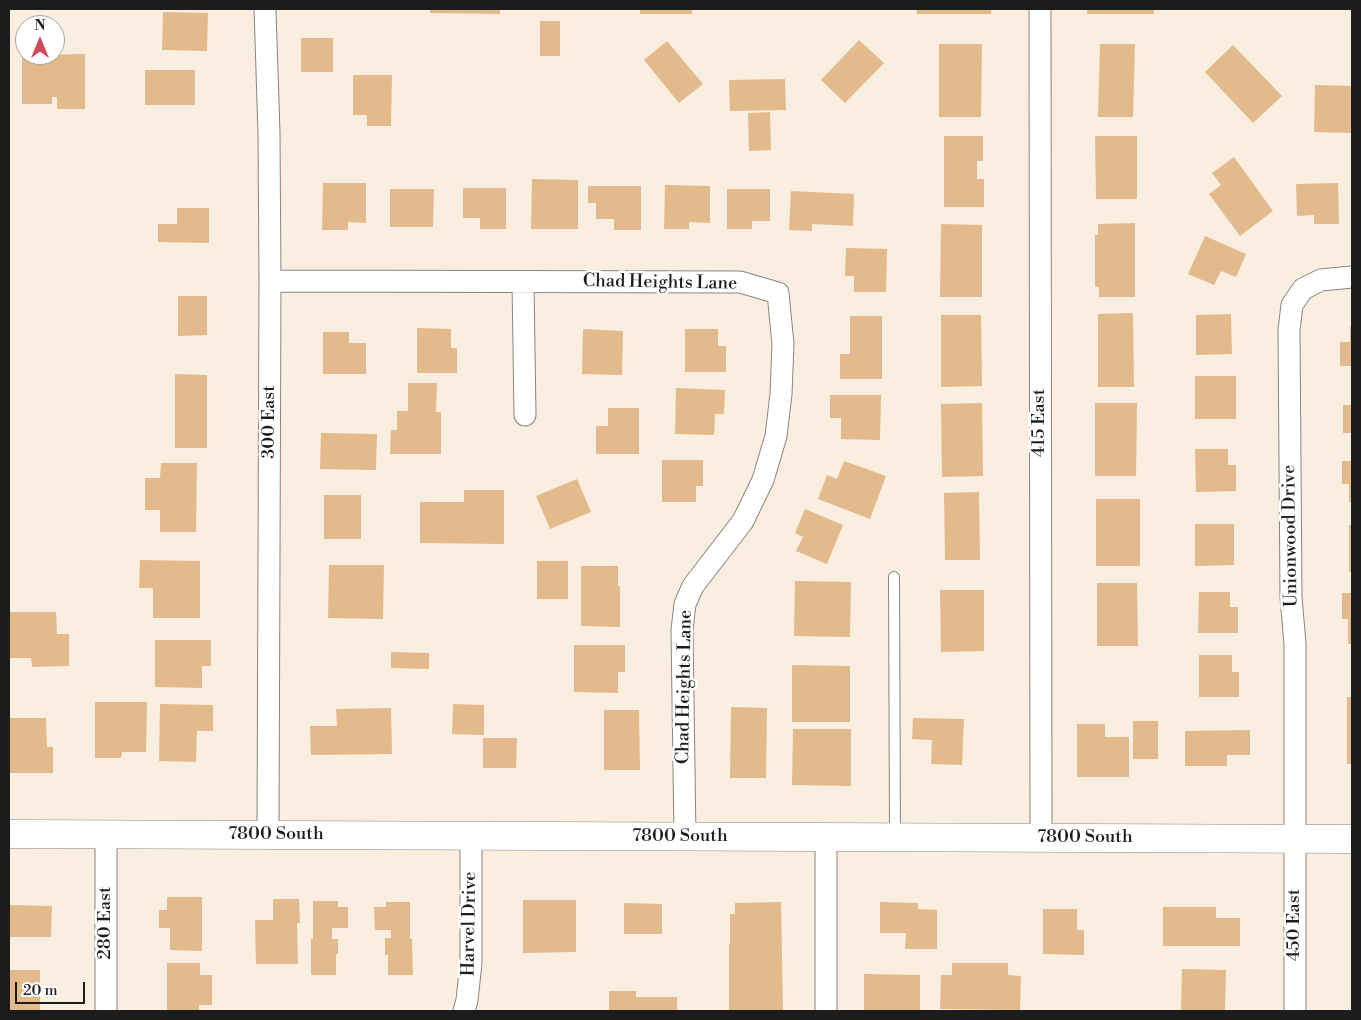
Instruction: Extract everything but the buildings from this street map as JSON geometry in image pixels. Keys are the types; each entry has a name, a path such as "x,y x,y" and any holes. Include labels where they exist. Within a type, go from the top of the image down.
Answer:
{"main road":[{"name":"7800 South","path":"9,834 1352,839"}],"street":[{"name":"300 East","path":"265,9 270,281 268,834"},
{"name":"415 East","path":"1040,9 1041,838"},
{"name":"Unionwood Drive","path":"1295,839 1295,644 1291,597 1289,330 1292,306 1303,288 1321,280 1352,277"},
{"name":"Chad Heights Lane","path":"270,281 740,282 778,293 784,344 782,394 776,436 763,480 743,521 693,586 685,604 682,630 685,837"},
{"path":"523,282 525,415"},
{"name":"280 East","path":"106,834 106,1011"},
{"name":"Harvel Drive","path":"464,1011 471,964 471,837"},
{"path":"826,838 826,1011"},
{"name":"450 East","path":"1295,839 1295,1011"}],"lane":[{"path":"894,577 895,838"}]}
